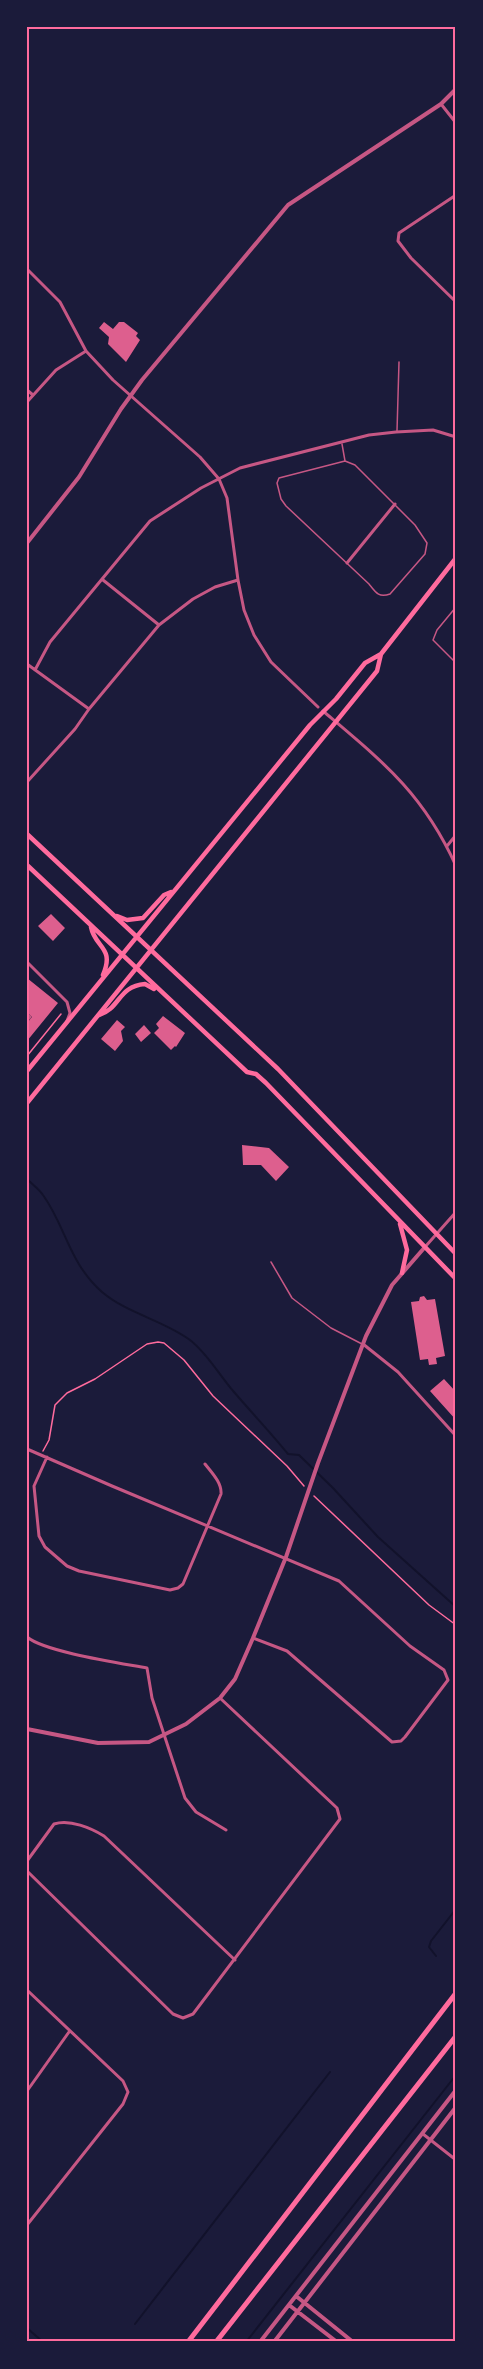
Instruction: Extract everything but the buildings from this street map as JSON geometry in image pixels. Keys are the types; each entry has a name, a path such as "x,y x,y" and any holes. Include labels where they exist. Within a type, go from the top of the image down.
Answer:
{"highway":[{"path":"188,2342 456,1993"},
{"path":"216,2342 456,2036"}],"main road":[{"path":"27,1071 323,711 365,663 381,654 456,558"},
{"path":"27,1103 377,671 381,654"},
{"path":"27,834 278,1069 456,1254"},
{"path":"27,865 247,1072 256,1074 266,1083 456,1279"},
{"path":"100,904 120,919 138,920 150,912 164,896 174,891"},
{"path":"90,925 92,935 101,942 107,954 107,964 99,982"},
{"path":"99,1015 107,1013 125,990 134,986 145,984 168,999"},
{"path":"399,1221 407,1250 402,1272"},
{"path":"456,1224 456,1236"}],"street":[{"path":"27,543 79,477 131,396 288,205 441,104 456,88"},
{"path":"441,104 456,123"},
{"path":"456,195 399,233 398,241 411,258 456,302"},
{"path":"27,269 60,302 86,351 131,396 200,458 219,479 227,498 244,610 254,635 271,662 318,707"},
{"path":"27,402 56,370 86,351"},
{"path":"27,390 33,395"},
{"path":"35,670 50,642 154,517 182,498 240,468 261,461 396,432 433,430 456,437"},
{"path":"347,563 395,504"},
{"path":"103,580 159,625"},
{"path":"27,782 75,729 159,625 193,599 215,587 238,580"},
{"path":"27,664 89,709"},
{"path":"323,711 398,776 426,812 447,846 456,866"},
{"path":"447,846 456,835"},
{"path":"27,962 68,1002 69,1013 66,1022"},
{"path":"27,1014 30,1017 27,1020"},
{"path":"27,1729 82,1741 110,1744 148,1742 164,1737 186,1724 220,1698 235,1679 253,1638 286,1557 318,1463 363,1344 383,1300 402,1272 456,1212"},
{"path":"363,1344 398,1372 456,1436"},
{"path":"27,1449 331,1576 347,1587 410,1646 444,1670 448,1680 405,1737 401,1741 392,1742 287,1651 253,1638"},
{"path":"47,1457 34,1486 39,1536 45,1546 67,1566 79,1572 170,1590 183,1584 221,1494 222,1488 205,1464"},
{"path":"27,1637 50,1648 147,1668 152,1698 185,1798 196,1812 226,1830"},
{"path":"27,1871 178,2018 193,2014 339,1823 340,1815 337,1808 220,1698"},
{"path":"27,1861 54,1824 61,1822 92,1829 104,1836 236,1960"},
{"path":"27,1990 123,2081 128,2092 127,2097 27,2225"},
{"path":"27,2091 69,2032"},
{"path":"260,2342 456,2090"},
{"path":"274,2342 432,2141 456,2107"},
{"path":"423,2134 456,2160"},
{"path":"296,2296 353,2342"},
{"path":"289,2305 337,2342"}],"lane":[{"path":"396,432 399,362"},
{"path":"342,443 345,461"},
{"path":"345,461 354,465 416,525 427,548 390,594 384,596 376,594 369,584 281,499 277,483 279,478 345,461"},
{"path":"456,607 436,630 433,640 456,663"},
{"path":"271,1262 292,1298 331,1328 363,1344"}],"path":[{"path":"27,1056 61,1014"},
{"path":"41,1454 49,1440 55,1405 60,1399 153,1342 164,1344 184,1360 222,1405 287,1466 309,1492 429,1605 456,1625"}],"waterway":[{"path":"27,1179 51,1207 82,1269 102,1292 112,1300 169,1327 190,1340 208,1358 288,1454 299,1455 378,1537 456,1607"},
{"path":"436,1956 429,1947 431,1941 456,1909"},
{"path":"135,2324 330,2072"},
{"path":"246,2342 456,2075"},
{"path":"27,2328 43,2342"}]}
